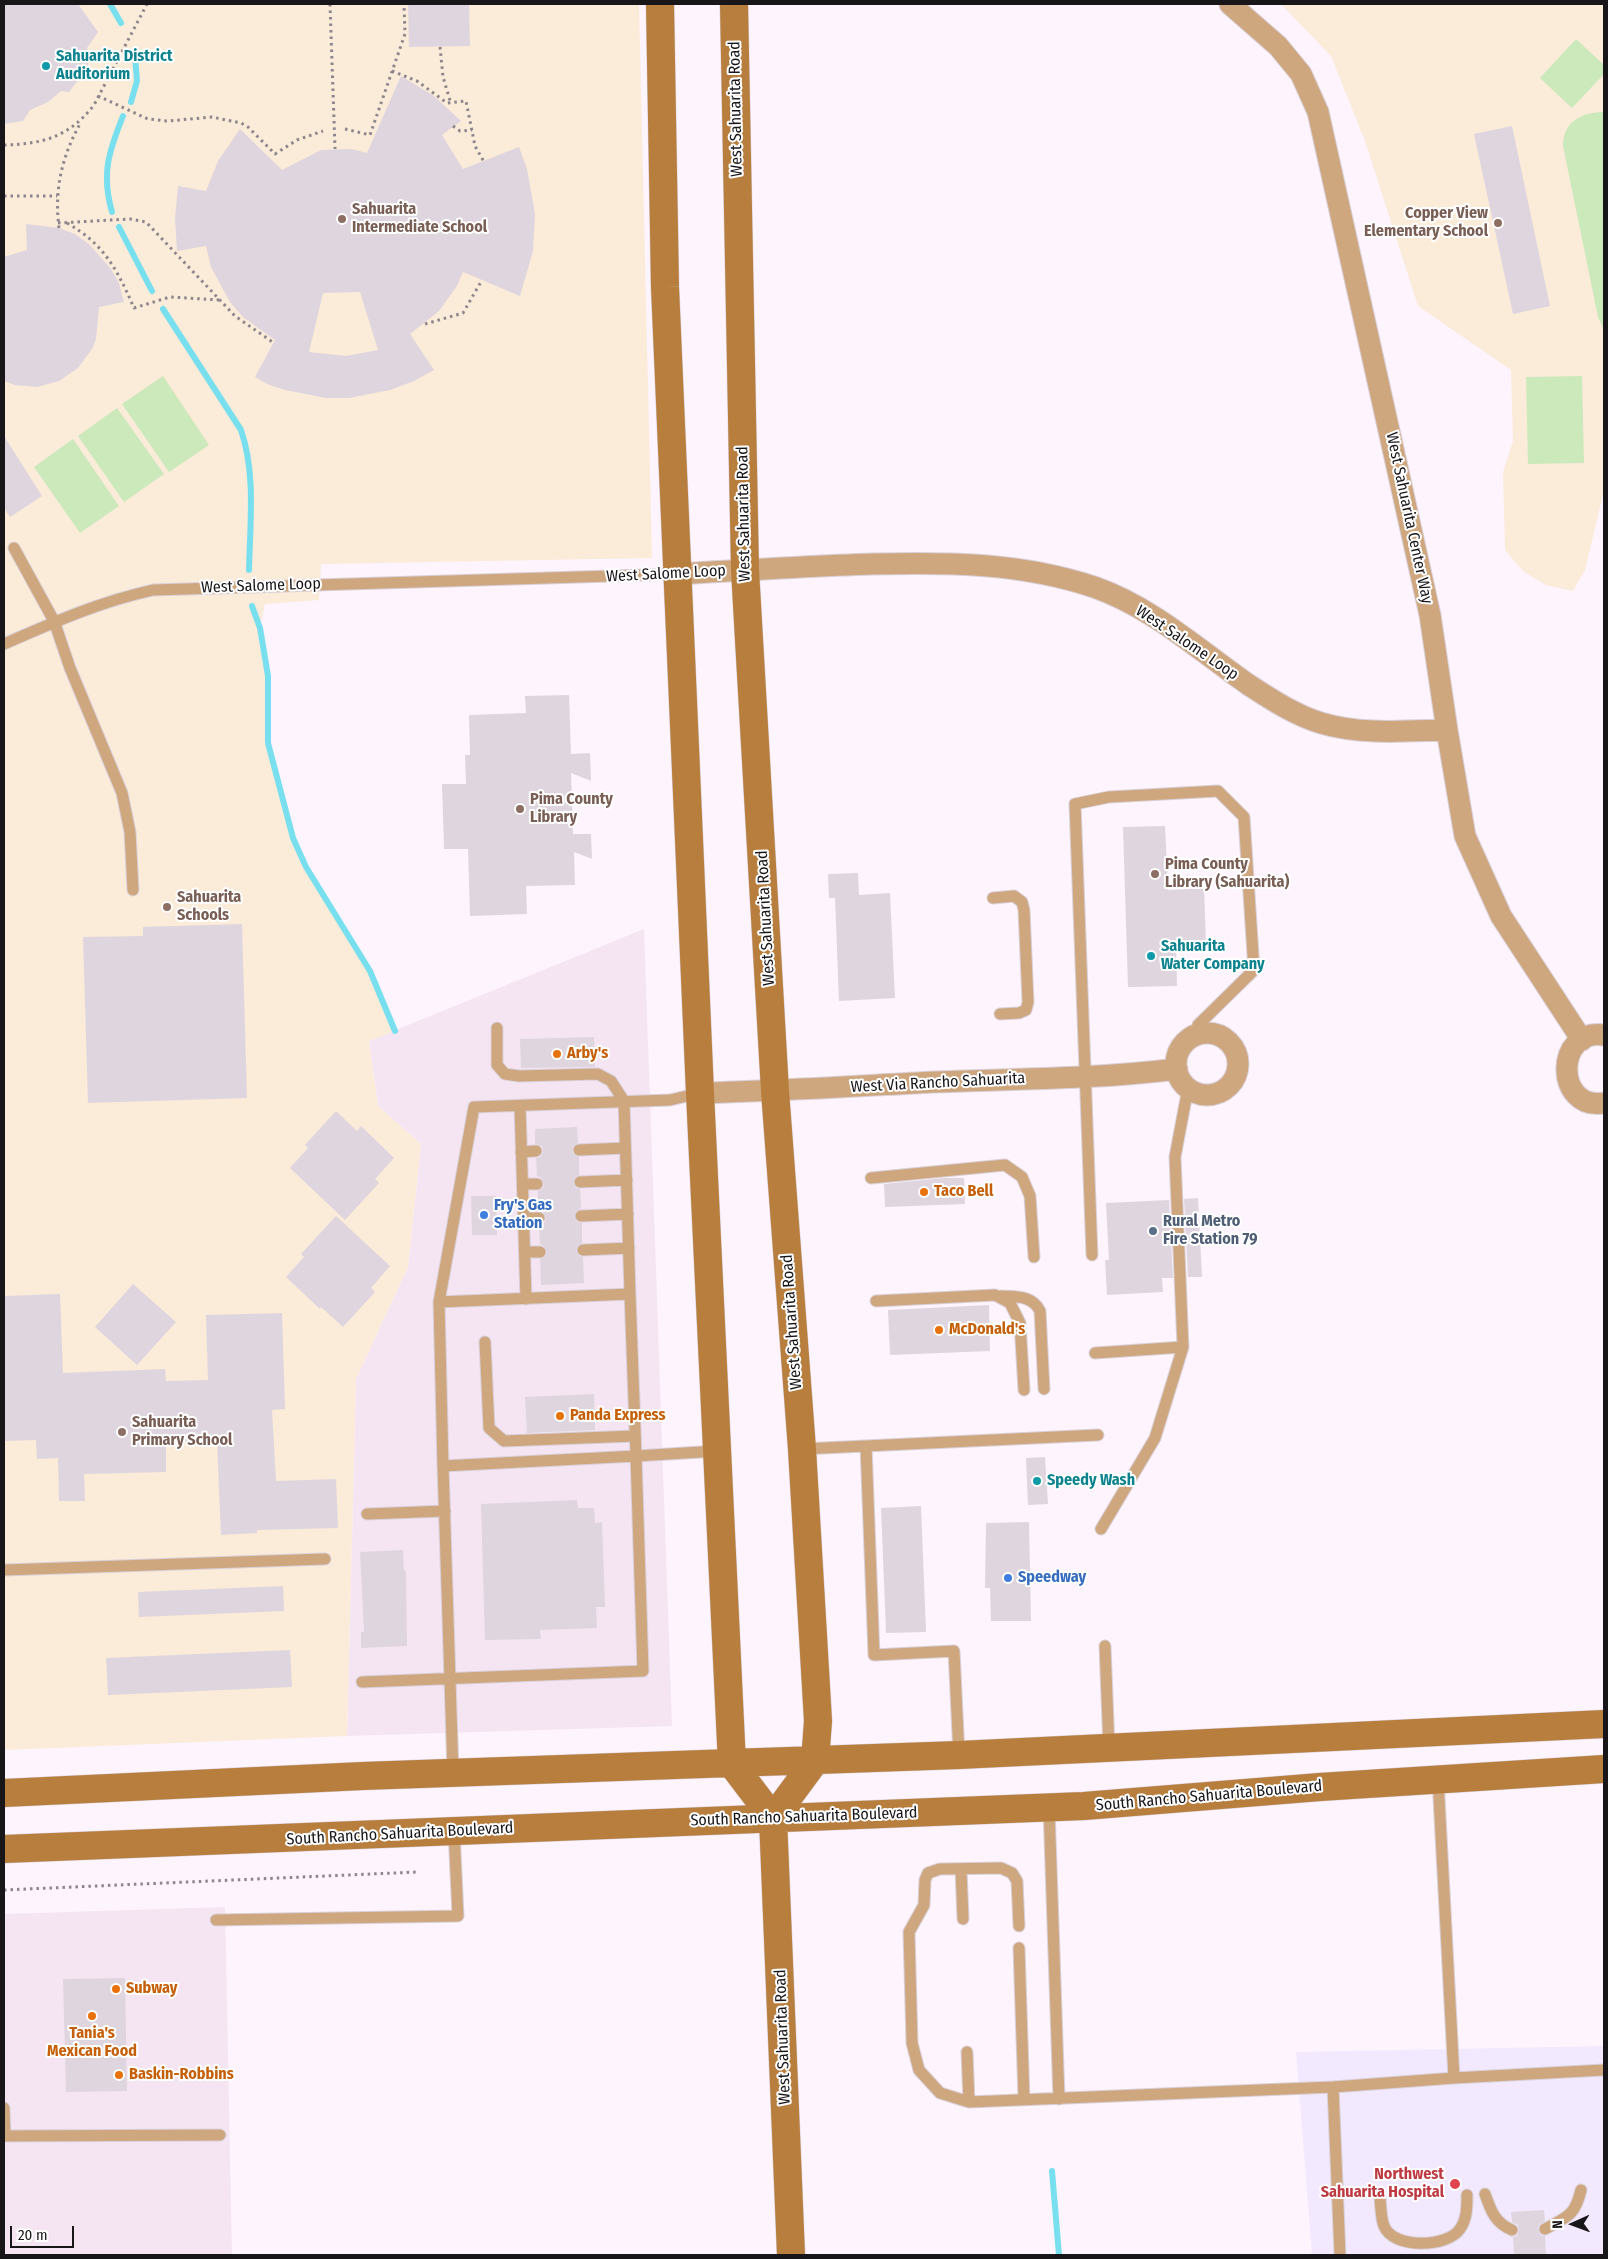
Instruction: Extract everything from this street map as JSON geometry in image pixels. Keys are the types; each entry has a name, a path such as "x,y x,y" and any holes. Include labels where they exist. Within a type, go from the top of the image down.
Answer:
{"main road":[{"path":"660,4 665,287 700,1093 732,1764 774,1818 815,1761"},
{"name":"West Sahuarita Road","path":"734,4 745,570 775,1091 802,1449 818,1716 815,1761"},
{"path":"4,1793 453,1772 960,1756 1604,1724"},
{"name":"South Rancho Sahuarita Boulevard","path":"4,1849 1049,1808 1438,1779 1604,1769"},
{"name":"West Sahuarita Road","path":"774,1818 791,2255"}],"street":[{"name":"West Sahuarita Center Way","path":"1230,4 1278,46 1301,74 1318,112 1430,615 1446,730 1465,836 1501,916 1582,1040"},
{"name":"West Salome Loop","path":"677,574 800,566 946,562 1014,567 1062,577 1097,588 1149,614 1280,706 1321,723 1375,732 1446,730"},
{"path":"1203,1034 1216,1034 1226,1039 1233,1047 1237,1056 1238,1067 1236,1077 1230,1085 1213,1095 1203,1095 1188,1088 1180,1078 1177,1069 1180,1048 1187,1040 1203,1034"},
{"path":"1604,1035 1591,1036 1573,1047 1568,1057 1566,1068 1567,1079 1579,1097 1589,1102 1604,1103"},
{"name":"West Via Rancho Sahuarita","path":"700,1093 1129,1075 1177,1069"}],"lane":[{"path":"14,548 54,621 70,668 122,792 130,832 133,890"},
{"name":"West Salome Loop","path":"4,644 54,621 116,598 153,590 677,574"},
{"path":"1092,1255 1075,804 1108,797 1218,791 1244,817 1254,970 1198,1025 1203,1034"},
{"path":"993,898 1014,896 1022,902 1024,910 1028,1002 1026,1010 1019,1013 1000,1014"},
{"path":"362,1682 643,1671 624,1101 611,1081 598,1074 519,1076 505,1074 497,1065 496,1028"},
{"path":"1101,1529 1154,1438 1183,1347 1175,1157 1188,1088"},
{"path":"453,1772 439,1302 474,1107 670,1100 700,1093"},
{"path":"520,1106 526,1299"},
{"path":"578,1150 625,1148"},
{"path":"521,1152 536,1151"},
{"path":"871,1178 1005,1165 1022,1177 1030,1196 1034,1257"},
{"path":"580,1182 626,1180"},
{"path":"522,1184 537,1184"},
{"path":"581,1216 628,1214"},
{"path":"523,1218 538,1218"},
{"path":"583,1250 629,1248"},
{"path":"524,1252 540,1252"},
{"path":"439,1302 630,1294"},
{"path":"995,1295 1010,1303 1020,1323 1024,1390"},
{"path":"876,1301 995,1295 1025,1297 1036,1304 1040,1311 1044,1389"},
{"path":"485,1342 489,1428 504,1441 636,1436"},
{"path":"1095,1353 1183,1347"},
{"path":"802,1449 1098,1436"},
{"path":"866,1446 874,1655 954,1652 960,1756"},
{"path":"443,1466 718,1452"},
{"path":"367,1514 445,1511"},
{"path":"4,1570 325,1559"},
{"path":"1105,1646 1109,1748"},
{"path":"1438,1779 1454,2078"},
{"path":"1049,1808 1059,2099"},
{"path":"216,1920 458,1916 454,1831"},
{"path":"1019,1926 1018,1881 1012,1873 1001,1868 940,1869 928,1873 925,1880 924,1905 909,1932 912,2043 919,2070 940,2093 969,2102 1059,2099 1332,2087 1604,2070"},
{"path":"961,1869 963,1919"},
{"path":"1020,1948 1024,2099"},
{"path":"967,2052 969,2102"},
{"path":"1332,2087 1340,2255"},
{"path":"4,2108 4,2136 220,2135"},
{"path":"1545,2229 1568,2217 1577,2206 1581,2190"},
{"path":"1485,2194 1493,2216 1501,2224 1512,2230"},
{"path":"1380,2199 1384,2227 1394,2238 1410,2243 1437,2243 1459,2230 1466,2213 1467,2195"}],"path":[{"path":"147,4 98,96 82,119 64,157 57,196 58,226 67,223 130,219 146,222 235,316 274,343"},
{"path":"330,4 335,149"},
{"path":"345,130 370,135 405,34 404,4"},
{"path":"440,47 442,70 451,104"},
{"path":"392,71 417,81 447,103 466,102 475,146 484,162"},
{"path":"98,96 148,119 168,122 212,117 248,126 275,154 297,140 323,132"},
{"path":"4,145 34,143 62,134 82,119"},
{"path":"454,126 460,132 472,130"},
{"path":"4,196 57,196"},
{"path":"67,223 92,238 110,260 134,308 170,297 220,300"},
{"path":"425,324 464,313 482,280"},
{"path":"4,1890 417,1872"}],"shaded area":[{"name":"Sahuarita Schools","path":"4,4 639,4 652,558 321,564 319,600 265,604 260,628 268,676 268,743 293,838 306,867 370,971 395,1031 369,1041 378,1106 421,1144 408,1267 356,1379 347,1736 4,1750"},
{"name":"Copper View Elementary School","path":"1281,4 1604,4 1604,490 1585,570 1573,591 1546,585 1523,571 1505,550 1503,472 1513,441 1511,370 1418,306 1365,141 1331,56"},
{"path":"644,929 672,1726 347,1736 356,1379 408,1267 421,1144 378,1106 369,1041"},
{"path":"225,1907 232,2255 4,2255 4,1914"},
{"name":"Northwest Sahuarita Hospital","path":"1604,2046 1604,2255 1312,2255 1296,2052"}],"green space":[{"path":"1576,39 1604,65 1604,74 1572,108 1540,78"},
{"path":"1604,112 1604,330 1598,317 1563,146 1566,130 1570,124 1582,116"},
{"path":"163,376 209,445 169,472 122,404"},
{"path":"1582,376 1584,463 1528,464 1526,377"},
{"path":"117,408 164,474 124,502 78,436"},
{"path":"73,439 119,506 80,533 34,467"}],"building":[{"name":"Sahuarita District Auditorium","path":"4,4 78,4 98,32 87,48 90,57 87,69 69,92 61,91 48,102 30,110 23,121 4,124"},
{"path":"408,4 469,4 470,46 409,47"},
{"path":"401,76 434,96 461,121 442,135 463,169 519,147 527,169 535,214 533,251 520,296 463,272 457,286 439,311 410,334 434,370 414,381 390,390 349,398 326,398 285,390 267,384 255,377 275,340 243,317 230,302 211,267 206,246 177,251 175,218 178,186 206,191 218,161 240,129 282,170 321,150 351,149 367,153","holes":["360,292 378,350 346,356 309,352 323,293"]},
{"path":"1512,126 1550,306 1513,314 1474,134"},
{"path":"26,224 59,228 75,234 90,245 111,269 119,283 124,302 99,307 96,339 92,349 78,368 59,381 37,387 15,385 4,381 4,257 27,250"},
{"path":"4,436 42,496 10,517 4,508"},
{"name":"Pima County Library","path":"569,695 571,754 590,753 591,781 571,773 573,834 591,834 592,859 574,852 575,885 526,886 527,914 470,916 468,849 444,849 442,784 466,784 465,755 470,755 469,715 526,713 525,696"},
{"path":"1165,826 1168,890 1204,888 1206,944 1176,945 1177,986 1128,987 1123,827"},
{"path":"858,873 859,895 890,893 895,998 839,1001 835,898 829,898 828,874"},
{"path":"242,924 247,1098 88,1103 83,937 143,936 143,927"},
{"name":"Arby's","path":"594,1037 595,1067 521,1068 520,1039"},
{"path":"336,1111 357,1131 361,1126 394,1158 375,1179 379,1183 345,1220 290,1168 308,1148 305,1145"},
{"path":"577,1127 578,1143 573,1146 572,1151 573,1154 579,1157 579,1175 574,1178 573,1183 576,1188 580,1189 581,1208 575,1212 574,1217 577,1222 582,1223 582,1243 577,1246 576,1251 579,1256 583,1257 584,1283 541,1285 540,1259 546,1256 547,1252 544,1246 540,1244 539,1226 545,1222 546,1218 543,1212 538,1210 538,1191 543,1188 544,1184 541,1178 537,1176 536,1158 541,1157 543,1151 542,1146 535,1144 535,1129"},
{"name":"Taco Bell","path":"964,1178 965,1204 885,1207 884,1184"},
{"name":"Fry's Gas Station","path":"471,1196 496,1196 497,1235 472,1235"},
{"path":"1198,1198 1202,1277 1188,1277 1184,1199"},
{"name":"Rural Metro Fire Station 79","path":"1169,1200 1173,1278 1162,1278 1163,1292 1107,1295 1105,1260 1109,1260 1106,1203"},
{"path":"336,1216 390,1266 371,1288 375,1292 343,1327 321,1307 320,1309 286,1277 304,1257 301,1254"},
{"path":"133,1284 176,1322 137,1365 95,1327"},
{"path":"60,1294 63,1373 165,1369 166,1381 208,1380 206,1315 282,1313 285,1409 272,1410 276,1481 336,1479 338,1528 257,1530 257,1533 221,1535 217,1441 166,1442 166,1472 84,1474 85,1501 59,1501 58,1458 37,1459 36,1440 4,1441 4,1296"},
{"name":"McDonald's","path":"989,1305 990,1351 890,1355 888,1310"},
{"name":"Panda Express","path":"594,1394 595,1430 527,1433 525,1397"},
{"name":"Speedy Wash","path":"1045,1457 1048,1504 1028,1505 1026,1458"},
{"path":"577,1500 578,1508 594,1508 595,1523 602,1522 605,1607 596,1607 597,1628 540,1630 541,1639 485,1640 481,1504"},
{"path":"921,1506 926,1632 886,1633 881,1508"},
{"name":"Speedway","path":"1029,1522 1031,1621 991,1621 990,1588 985,1588 986,1523"},
{"path":"403,1550 404,1571 406,1571 407,1646 361,1648 361,1632 364,1632 360,1552"},
{"path":"283,1586 284,1611 139,1617 138,1592"},
{"path":"290,1650 292,1687 108,1695 106,1658"},
{"path":"125,1978 127,2091 66,2092 63,1979"},
{"path":"1544,2210 1545,2221 1539,2225 1538,2229 1541,2235 1545,2236 1546,2255 1514,2255 1513,2237 1517,2236 1519,2230 1518,2225 1512,2222 1511,2212"}],"waterway":[{"path":"110,4 121,23"},
{"path":"131,102 137,81 135,56"},
{"path":"112,212 107,186 108,163 123,116"},
{"path":"119,227 152,291"},
{"path":"163,309 241,430 246,447 250,481 249,570"},
{"path":"252,606 260,628 268,676 268,743 293,838 306,867 370,971 395,1031"},
{"path":"1052,2171 1059,2255"}],"place":[{"name":"Sahuarita District Auditorium","path":"46,66"},
{"name":"Sahuarita Intermediate School","path":"342,219"},
{"name":"Copper View Elementary School","path":"1498,223"},
{"name":"Pima County Library","path":"520,809"},
{"name":"Pima County Library (Sahuarita)","path":"1155,874"},
{"name":"Sahuarita Schools","path":"167,907"},
{"name":"Sahuarita Water Company","path":"1151,956"},
{"name":"Arby's","path":"557,1054"},
{"name":"Taco Bell","path":"924,1192"},
{"name":"Fry's Gas Station","path":"484,1215"},
{"name":"Rural Metro Fire Station 79","path":"1153,1231"},
{"name":"McDonald's","path":"939,1330"},
{"name":"Panda Express","path":"560,1416"},
{"name":"Sahuarita Primary School","path":"122,1432"},
{"name":"Speedy Wash","path":"1037,1481"},
{"name":"Speedway","path":"1008,1578"},
{"name":"Subway","path":"116,1989"},
{"name":"Tania's Mexican Food","path":"92,2016"},
{"name":"Baskin-Robbins","path":"119,2075"},
{"name":"Northwest Sahuarita Hospital","path":"1455,2184"}]}
